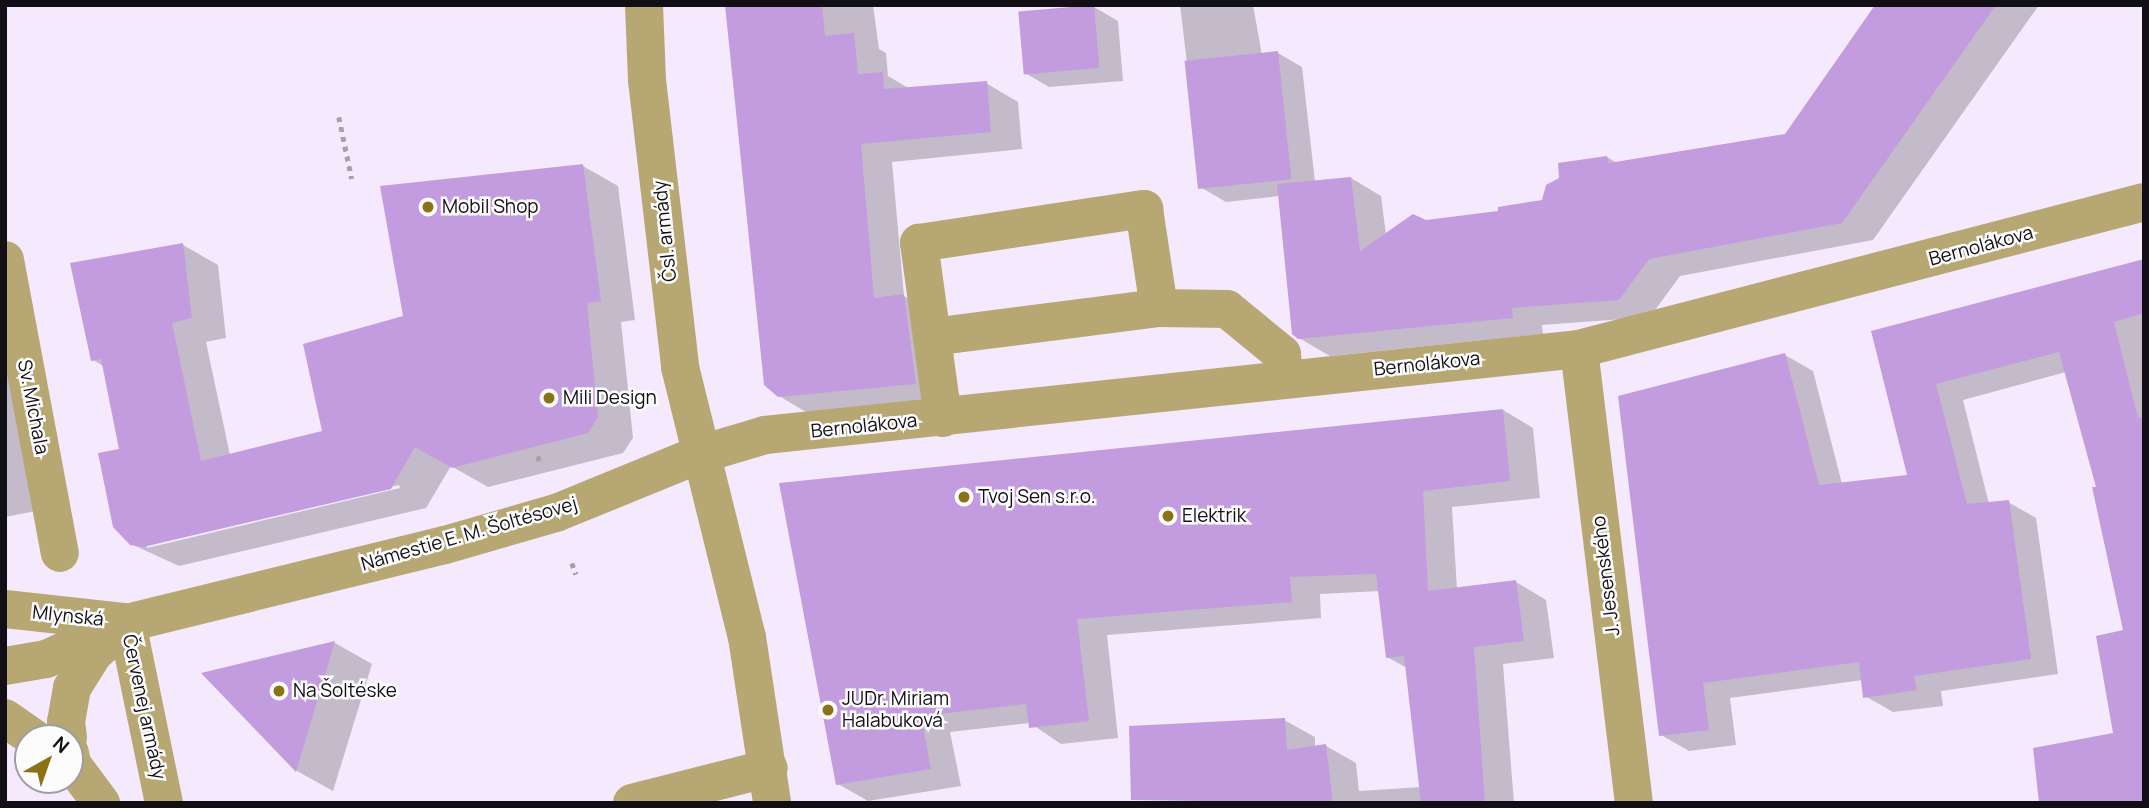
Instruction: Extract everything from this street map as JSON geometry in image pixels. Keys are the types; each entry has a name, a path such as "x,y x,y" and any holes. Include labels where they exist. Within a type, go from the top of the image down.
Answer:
{"street":[{"name":"Čsl. armády","path":"643,5 680,367 698,456"},
{"name":"Bernolákova","path":"698,456 765,435 1579,349 2144,202"},
{"path":"943,418 919,243 1144,209 1159,308"},
{"name":"Sv. Michala","path":"5,260 60,553"},
{"path":"932,337 1159,308 1227,309 1282,354 1284,379"},
{"name":"J. Jesenského","path":"1579,349 1634,803"},
{"name":"Námestie E. M. Šoltésovej","path":"127,622 519,524 698,456"},
{"path":"632,803 771,785 747,637 698,456"},
{"name":"Mlynská","path":"5,609 127,622"},
{"name":"Mlynská","path":"5,666 46,659 127,622"},
{"name":"Červenej armády","path":"66,724 72,688 93,654 127,622"},
{"name":"Červenej armády","path":"127,622 163,803"},
{"name":"Červenej armády","path":"84,777 100,803"}],"path":[{"path":"340,117 352,179"},
{"path":"538,456 540,463"},
{"path":"572,563 576,574"}],"building":[{"path":"725,5 822,5 825,36 854,33 858,74 883,72 884,89 987,81 991,132 861,144 874,298 904,294 916,384 778,397 764,385"},
{"path":"1094,5 1099,68 1024,74 1018,12"},
{"path":"1875,5 1996,5 1842,223 1649,259 1619,300 1512,308 1513,318 1298,339 1292,334 1277,184 1351,177 1360,251 1413,214 1426,220 1498,211 1498,207 1542,200 1546,185 1559,178 1558,163 1607,156 1609,163 1785,134"},
{"path":"1278,51 1291,179 1198,189 1185,61"},
{"path":"583,164 601,301 587,303 598,417 588,433 452,468 415,447 391,489 143,547 130,545 113,527 98,453 119,449 101,359 91,361 70,263 183,243 192,318 172,323 201,461 322,431 303,344 403,316 380,186"},
{"path":"2144,259 2144,313 2114,322 2138,418 2144,417 2144,803 2039,803 2033,748 2113,733 2096,636 2123,630 2092,487 2096,487 2059,352 1936,384 1967,504 2009,500 2031,659 1914,676 1917,690 1863,698 1859,662 1703,683 1709,730 1659,736 1618,396 1785,353 1819,485 1907,475 1871,331"},
{"path":"1503,409 1510,481 1423,491 1428,591 1516,580 1524,641 1474,647 1485,803 1421,803 1404,656 1386,658 1376,574 1290,577 1292,602 1077,619 1089,721 1029,728 1026,704 921,716 931,769 836,785 779,483"},
{"path":"335,641 296,772 201,673"},
{"path":"1285,718 1287,750 1326,744 1333,803 1131,800 1129,726"}],"place":[{"name":"Mobil Shop","path":"428,207"},
{"name":"Mili Design","path":"549,398"},
{"name":"Tvoj Sen s.r.o.","path":"964,497"},
{"name":"Elektrik","path":"1168,516"},
{"name":"Na Šoltéske","path":"279,691"},
{"name":"JUDr. Miriam Halabuková","path":"828,710"}]}
